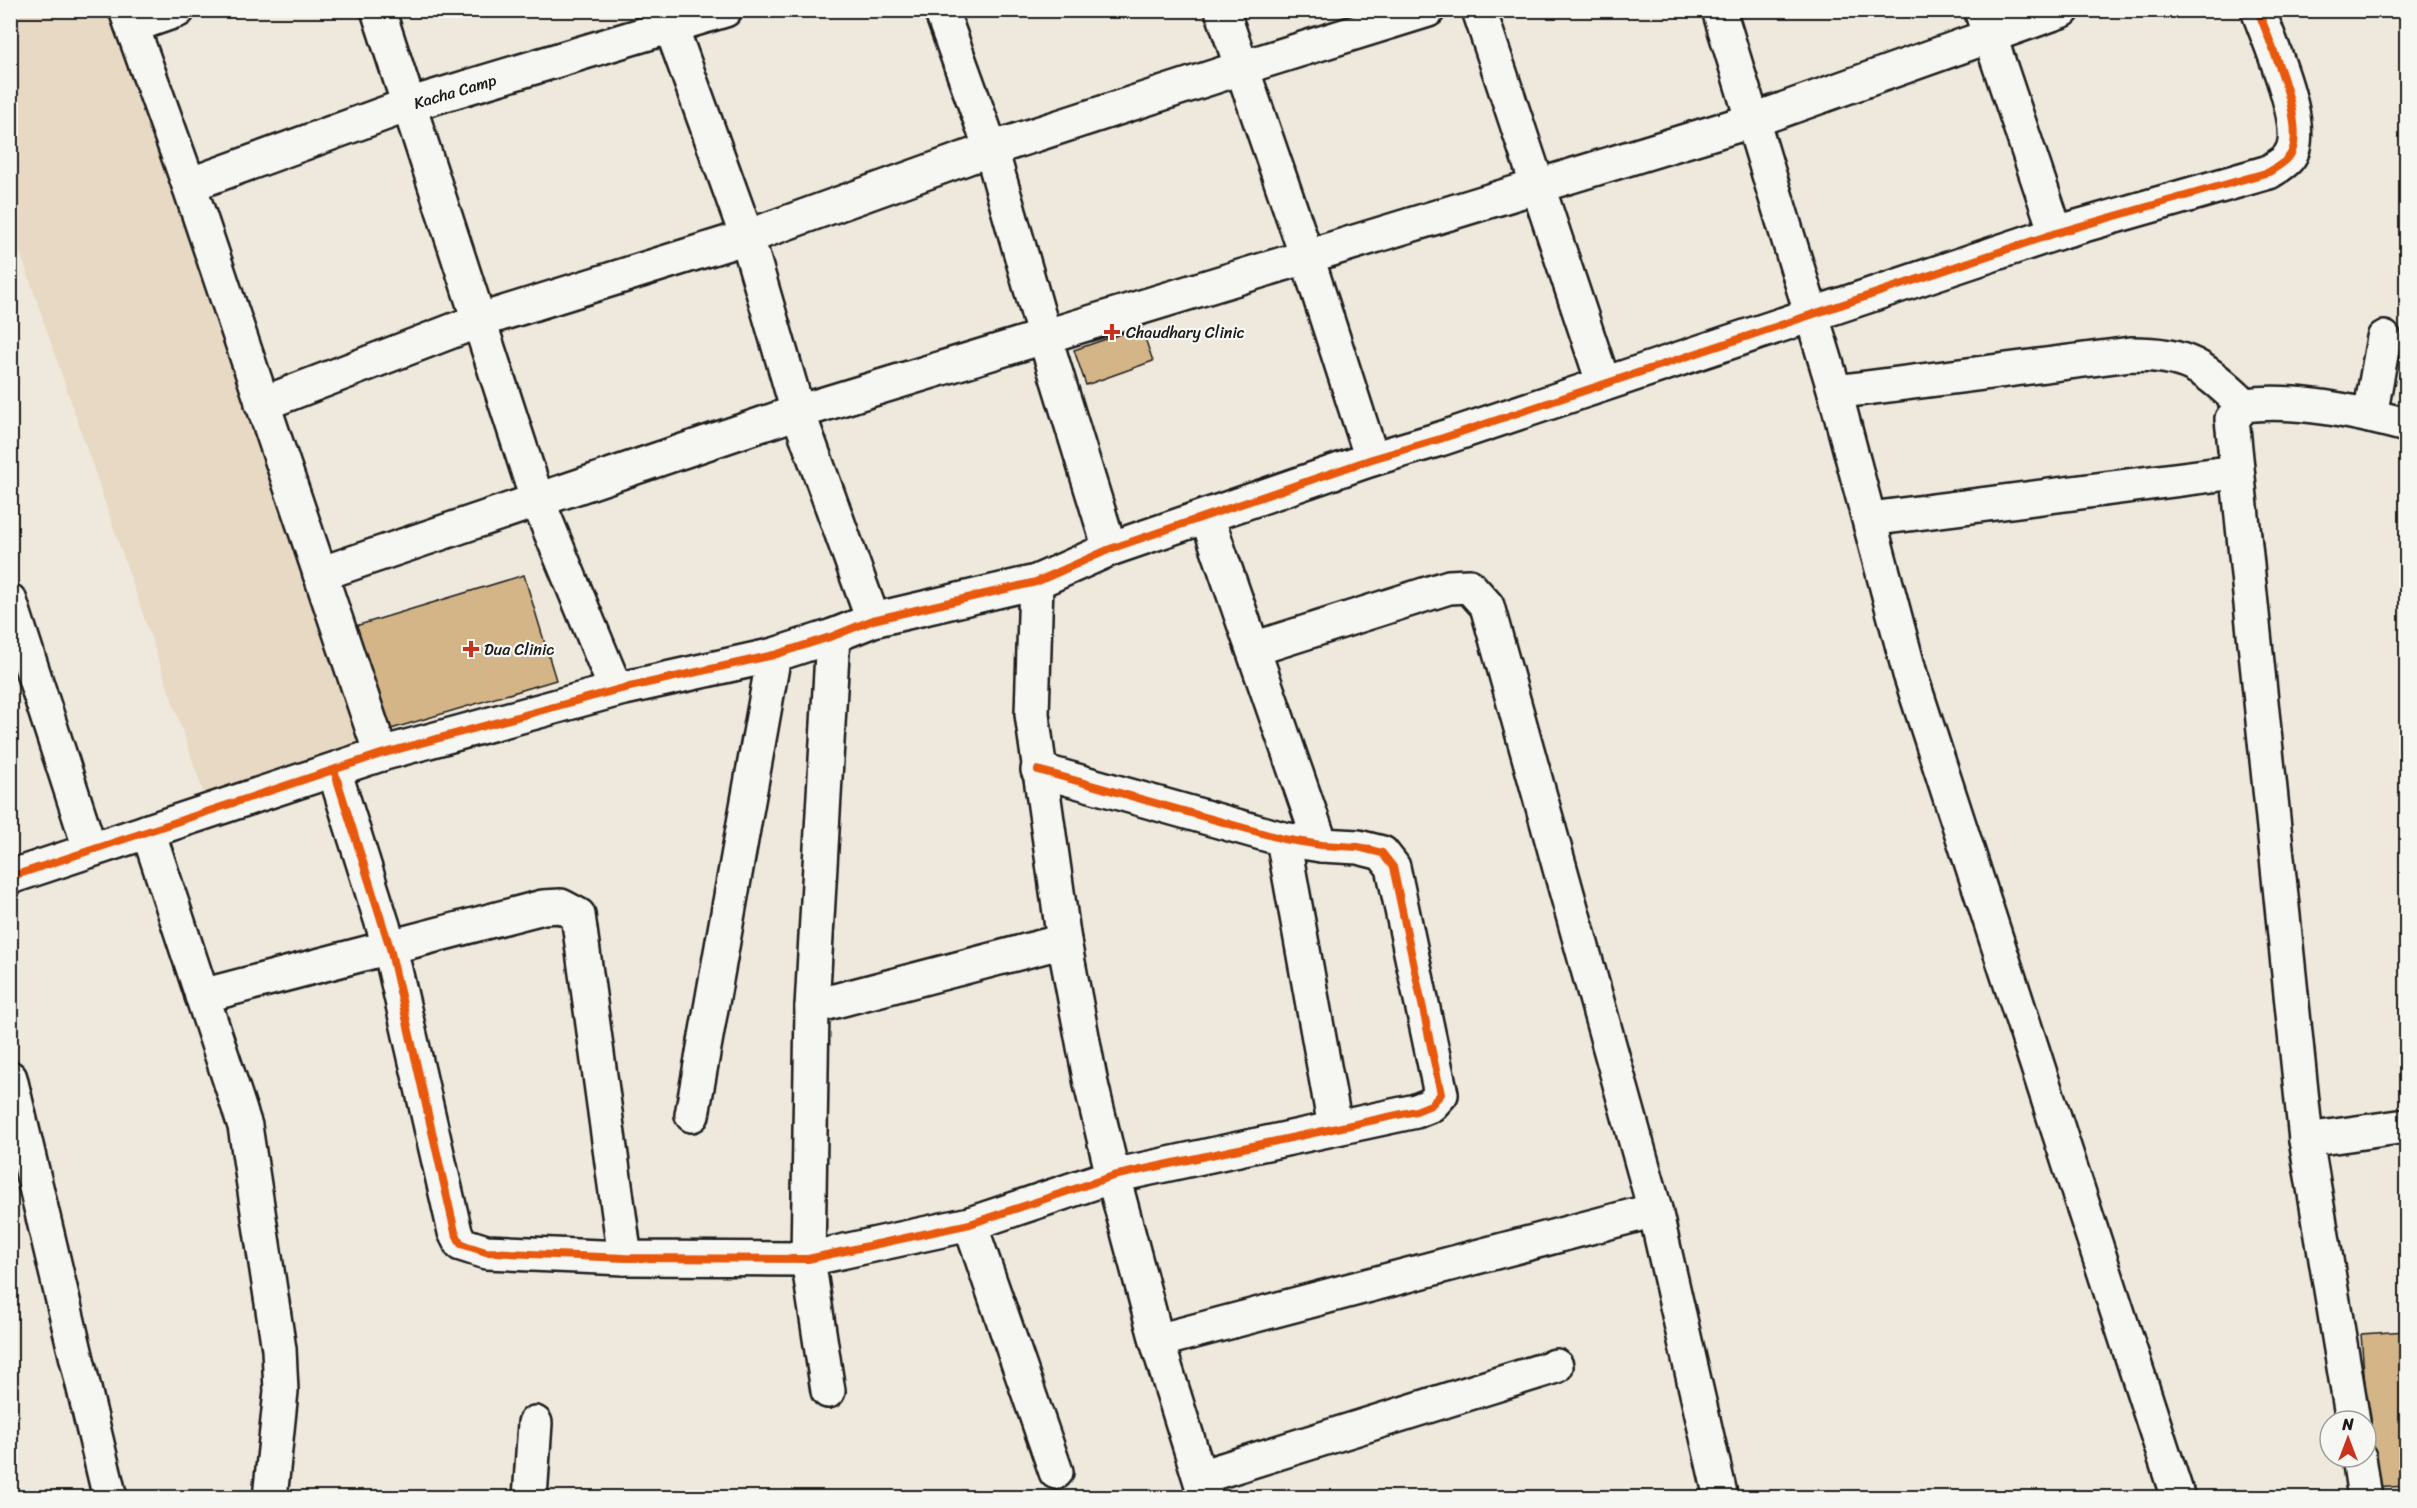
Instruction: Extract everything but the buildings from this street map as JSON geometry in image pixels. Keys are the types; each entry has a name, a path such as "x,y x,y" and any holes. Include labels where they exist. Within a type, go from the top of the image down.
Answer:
{"street":[{"path":"177,10 129,18 189,185 381,754"},
{"path":"378,10 537,499 616,690"},
{"name":"Kacha Camp","path":"189,185 408,105 668,19 725,10"},
{"path":"941,10 991,149 1045,338 1110,549"},
{"path":"1222,10 1307,257 1372,459"},
{"path":"262,404 478,321 747,237 991,149 1428,10"},
{"path":"1479,10 1603,382"},
{"path":"1719,10 1751,121 1812,312 1870,519 1910,674 2178,1497"},
{"path":"320,574 798,412 1751,121 1985,24 2063,10"},
{"path":"10,877 381,754 616,690 774,655 873,620 1036,582 1110,549 1812,312 2056,233 2269,172 2289,158 2294,143 2296,120 2258,10"},
{"path":"668,19 747,237 798,412 873,620"},
{"path":"1985,24 2056,233"},
{"path":"2370,416 2384,338"},
{"path":"1835,392 2131,354 2158,354 2186,360 2211,374 2244,405"},
{"path":"2351,1409 2306,1140 2232,419 2244,405 2269,402 2370,416 2406,425"},
{"path":"1870,519 2236,472"},
{"path":"1207,517 1321,845"},
{"path":"1036,582 1032,714 1038,770 1064,942 1091,1084 1113,1176 1157,1341 1203,1487 1556,1366"},
{"path":"1253,649 1449,587 1469,586 1487,606 1655,1210 1721,1497"},
{"path":"10,601 90,849"},
{"path":"828,1391 808,1259 812,1007 832,636"},
{"path":"692,1115 774,655"},
{"path":"334,770 390,948 455,1232 461,1244 486,1252 625,1258 808,1259 970,1224 1113,1176 1416,1111 1431,1105 1441,1094 1393,867 1382,853 1358,847 1321,845 1283,839 1038,770"},
{"path":"148,831 245,1126 279,1349 281,1391 270,1497"},
{"path":"1283,839 1335,1127"},
{"path":"202,996 543,907 561,906 578,915 625,1258"},
{"path":"812,1007 1064,942"},
{"path":"10,1078 110,1497"},
{"path":"2306,1140 2406,1126"},
{"path":"1157,1341 1655,1210"},
{"path":"970,1224 1056,1472"},
{"path":"530,1497 535,1423"},
{"path":"2361,1469 2365,1497"}],"shaded area":[{"path":"10,11 111,11 369,772 214,824 11,225"}],"cycle path":[{"path":"10,877 381,754 616,690 774,655 873,620 1036,582 1110,549 1372,459 1440,439 2056,233 2269,172 2288,158 2294,145 2295,128 2286,86 2258,10"},
{"path":"334,770 390,948 455,1232 461,1244 486,1252 625,1258 808,1259 970,1224 1113,1176 1416,1111 1431,1105 1441,1094 1393,867 1382,853 1358,847 1321,845 1283,839 1038,770"}],"place":[{"name":"Chaudhary Clinic","path":"1112,332"},
{"name":"Dua Clinic","path":"471,649"}]}
